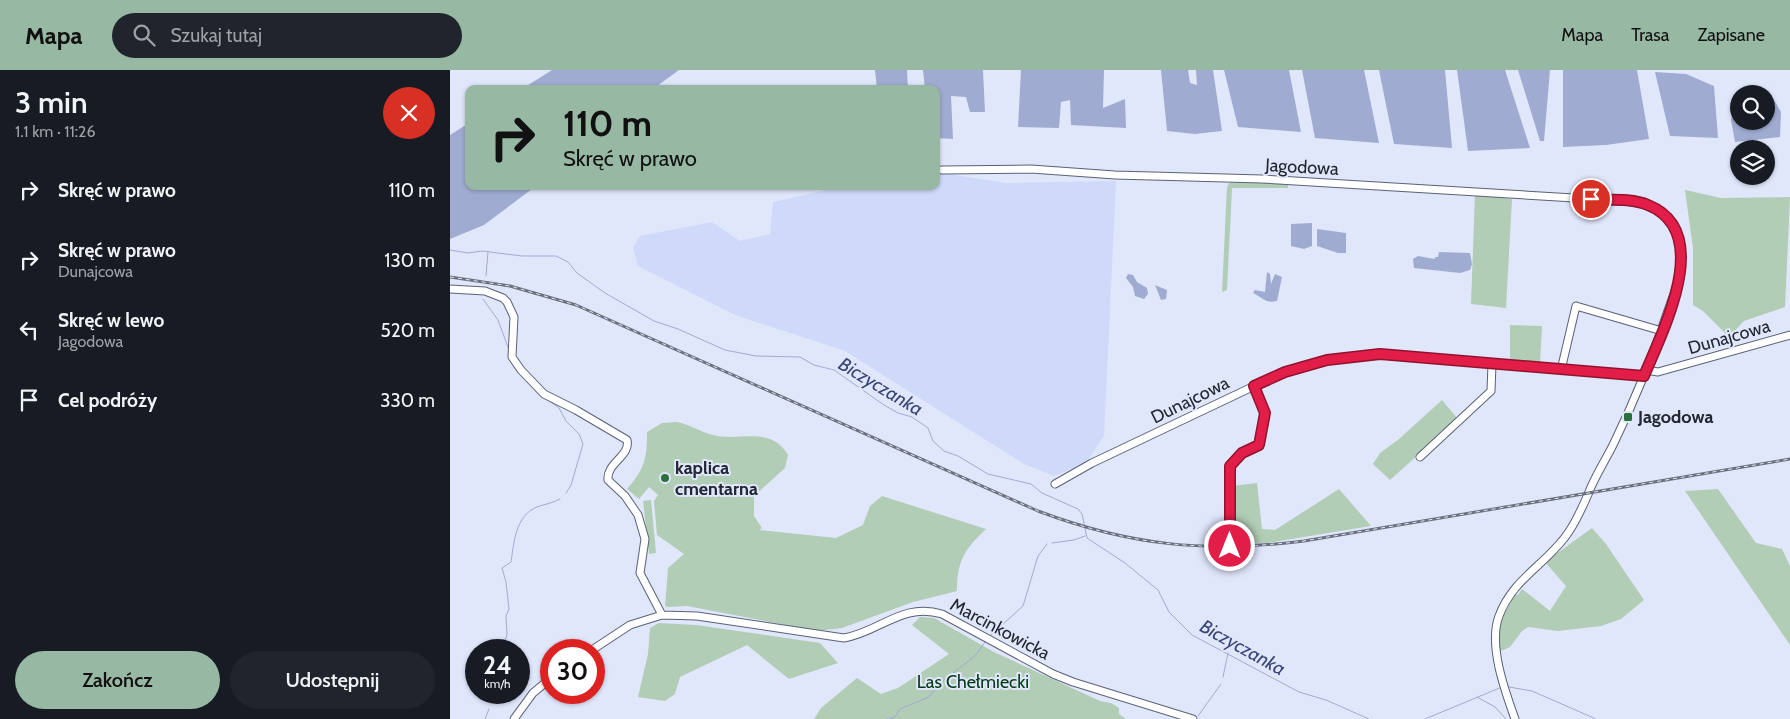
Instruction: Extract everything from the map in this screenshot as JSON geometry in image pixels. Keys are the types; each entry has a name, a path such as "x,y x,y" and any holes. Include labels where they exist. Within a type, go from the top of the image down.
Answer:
{"street":[{"name":"Jagodowa","path":"942,170 1031,169 1115,175 1272,180 1634,202 1648,205 1668,220 1675,229 1681,247 1682,268 1662,331 1645,373 1575,522 1558,546 1515,586 1499,616 1495,636 1502,679 1515,719"},
{"path":"450,289 485,291 503,298 512,310 514,317 512,357 521,370 544,394 576,410 627,440 628,447 608,471 608,480 625,496 640,520 645,546 640,573 662,615"},
{"path":"1561,370 1576,306 1662,331"},
{"name":"Dunajcowa","path":"1055,484 1092,463 1254,386 1285,372 1327,360 1380,354 1561,370 1645,373 1658,372 1790,335"},
{"path":"1420,457 1492,390 1492,364"},
{"path":"1230,546 1230,466 1242,453 1259,445 1265,413 1254,386"},
{"name":"Marcinkowicka","path":"605,641 630,625 662,615 697,616 844,638 856,636 906,612 930,610 942,614 1060,677 1193,719"},
{"path":"514,719 533,693 540,687"}],"shaded area":[{"path":"552,70 679,70 658,85 528,85"},
{"path":"875,70 907,70 908,85 877,85"},
{"path":"923,70 983,70 985,112 970,112 966,97 951,96 953,139 940,138 940,85 925,85"},
{"path":"1021,70 1104,70 1103,108 1125,99 1126,128 1071,125 1070,100 1061,102 1059,128 1018,127"},
{"path":"1161,70 1188,70 1190,83 1197,85 1196,70 1213,70 1222,131 1195,134 1167,131"},
{"path":"1224,70 1289,70 1301,132 1238,127"},
{"path":"1302,70 1364,70 1379,143 1315,138"},
{"path":"1379,70 1445,70 1452,148 1394,144"},
{"path":"1457,70 1505,70 1530,148 1468,151"},
{"path":"1518,70 1550,70 1544,141 1540,141"},
{"path":"1563,70 1637,70 1649,139 1606,145 1563,147"},
{"path":"1655,72 1686,74 1714,86 1718,138 1670,136"},
{"path":"1775,102 1781,112 1780,137 1735,140 1733,130 1775,130"},
{"path":"465,126 465,190 531,190 484,225 450,239 450,135"},
{"path":"940,173 1006,183 1116,181 1104,436 1087,461 1054,476 1024,464 845,351 735,315 638,266 633,248 640,236 712,222 740,241 770,234 773,202 827,190 940,190"},
{"path":"1312,223 1312,246 1304,249 1291,246 1291,224"},
{"path":"1317,229 1346,233 1346,253 1338,253 1317,246"},
{"path":"1439,252 1470,253 1472,264 1470,270 1460,273 1414,268 1413,259 1418,256 1435,259 1435,257 1438,257"},
{"path":"1267,272 1270,274 1271,284 1275,274 1282,277 1277,301 1267,301 1253,293 1255,290 1265,292"},
{"path":"1128,274 1133,275 1137,282 1147,288 1148,294 1144,299 1135,296 1133,287 1126,278"},
{"path":"1155,285 1167,290 1166,299 1161,300"}],"green space":[{"path":"1229,183 1288,184 1288,188 1232,188 1227,290 1222,292 1227,187"},
{"path":"1685,190 1721,198 1790,197 1785,307 1744,321 1729,337 1703,311 1693,305 1693,248"},
{"path":"1475,194 1512,199 1506,308 1471,304"},
{"path":"1510,325 1542,326 1540,364 1561,366 1510,362"},
{"path":"1442,400 1458,419 1390,480 1373,464 1380,453 1399,439"},
{"path":"676,422 723,437 763,437 781,446 788,455 785,468 754,496 754,516 762,528 759,530 836,538 863,525 870,506 882,496 986,529 964,556 957,580 957,591 913,602 842,628 817,631 687,606 665,606 668,568 684,554 657,535 654,501 658,495 649,487 639,499 627,489 638,475 644,463 647,432 662,423"},
{"path":"1257,483 1262,529 1275,530 1339,489 1371,526 1267,543 1232,542 1232,486"},
{"path":"1718,489 1756,543 1782,549 1790,566 1790,645 1685,491"},
{"path":"651,500 656,553 649,554 643,501"},
{"path":"1592,528 1606,544 1644,600 1621,619 1601,626 1558,631 1528,627 1522,631 1510,647 1501,651 1499,644 1500,629 1515,594 1518,595 1522,589 1550,611 1566,586 1545,562"},
{"name":"Las Chełmiecki","path":"920,617 934,618 994,652 1100,701 1111,703 1119,708 1119,714 1126,719 814,719 821,708 857,678 881,694 898,688 949,654 912,625"},
{"path":"659,623 696,625 820,643 838,663 789,679 747,645 680,677 675,694 665,701 638,697 648,654 650,628"}],"waterway":[{"name":"Biczyczanka","path":"450,250 468,253 482,251 522,256 556,256 568,262 577,273 605,293 654,321 678,329 725,350 756,356 800,357 814,365 834,370 884,405 898,413 912,417 928,428 933,441 944,451 958,456 988,474 1031,484 1042,493 1078,509 1082,514 1087,538 1125,563 1158,590 1169,612 1192,635 1299,692 1326,700 1369,719"},
{"path":"486,276 488,252"},
{"path":"483,299 498,320 509,350"},
{"path":"515,368 533,388"},
{"path":"545,398 559,408 566,421 579,434 583,444 571,485 566,493"},
{"path":"506,639 506,616 509,609 506,582 502,568 511,562 517,531 524,517 537,507 560,499"},
{"path":"1052,543 1074,540 1085,536"},
{"path":"991,635 1023,606 1038,556 1047,544"},
{"path":"887,719 895,717 900,709 929,697 939,684 975,656 985,642"},
{"path":"1223,677 1228,653"},
{"path":"1198,716 1221,684"},
{"name":"Biczyczanka","path":"1425,719 1502,687"},
{"name":"Biczyczanka","path":"1509,687 1532,691 1596,719"},
{"path":"1477,697 1495,707 1506,719"},
{"path":"485,719 489,709"}],"railway":[{"path":"450,277 510,286 576,305 1038,511 1105,532 1169,544 1234,546 1304,541 1790,459"}],"place":[{"name":"Jagodowa","path":"1628,417"},
{"name":"kaplica cmentarna","path":"665,478"}],"route":[{"path":"1230,546 1230,466 1242,453 1259,445 1262,434 1265,413 1254,386 1285,372 1327,360 1380,354 1644,376 1679,280 1682,268 1679,238 1668,220 1648,205 1634,202 1591,199"}]}
